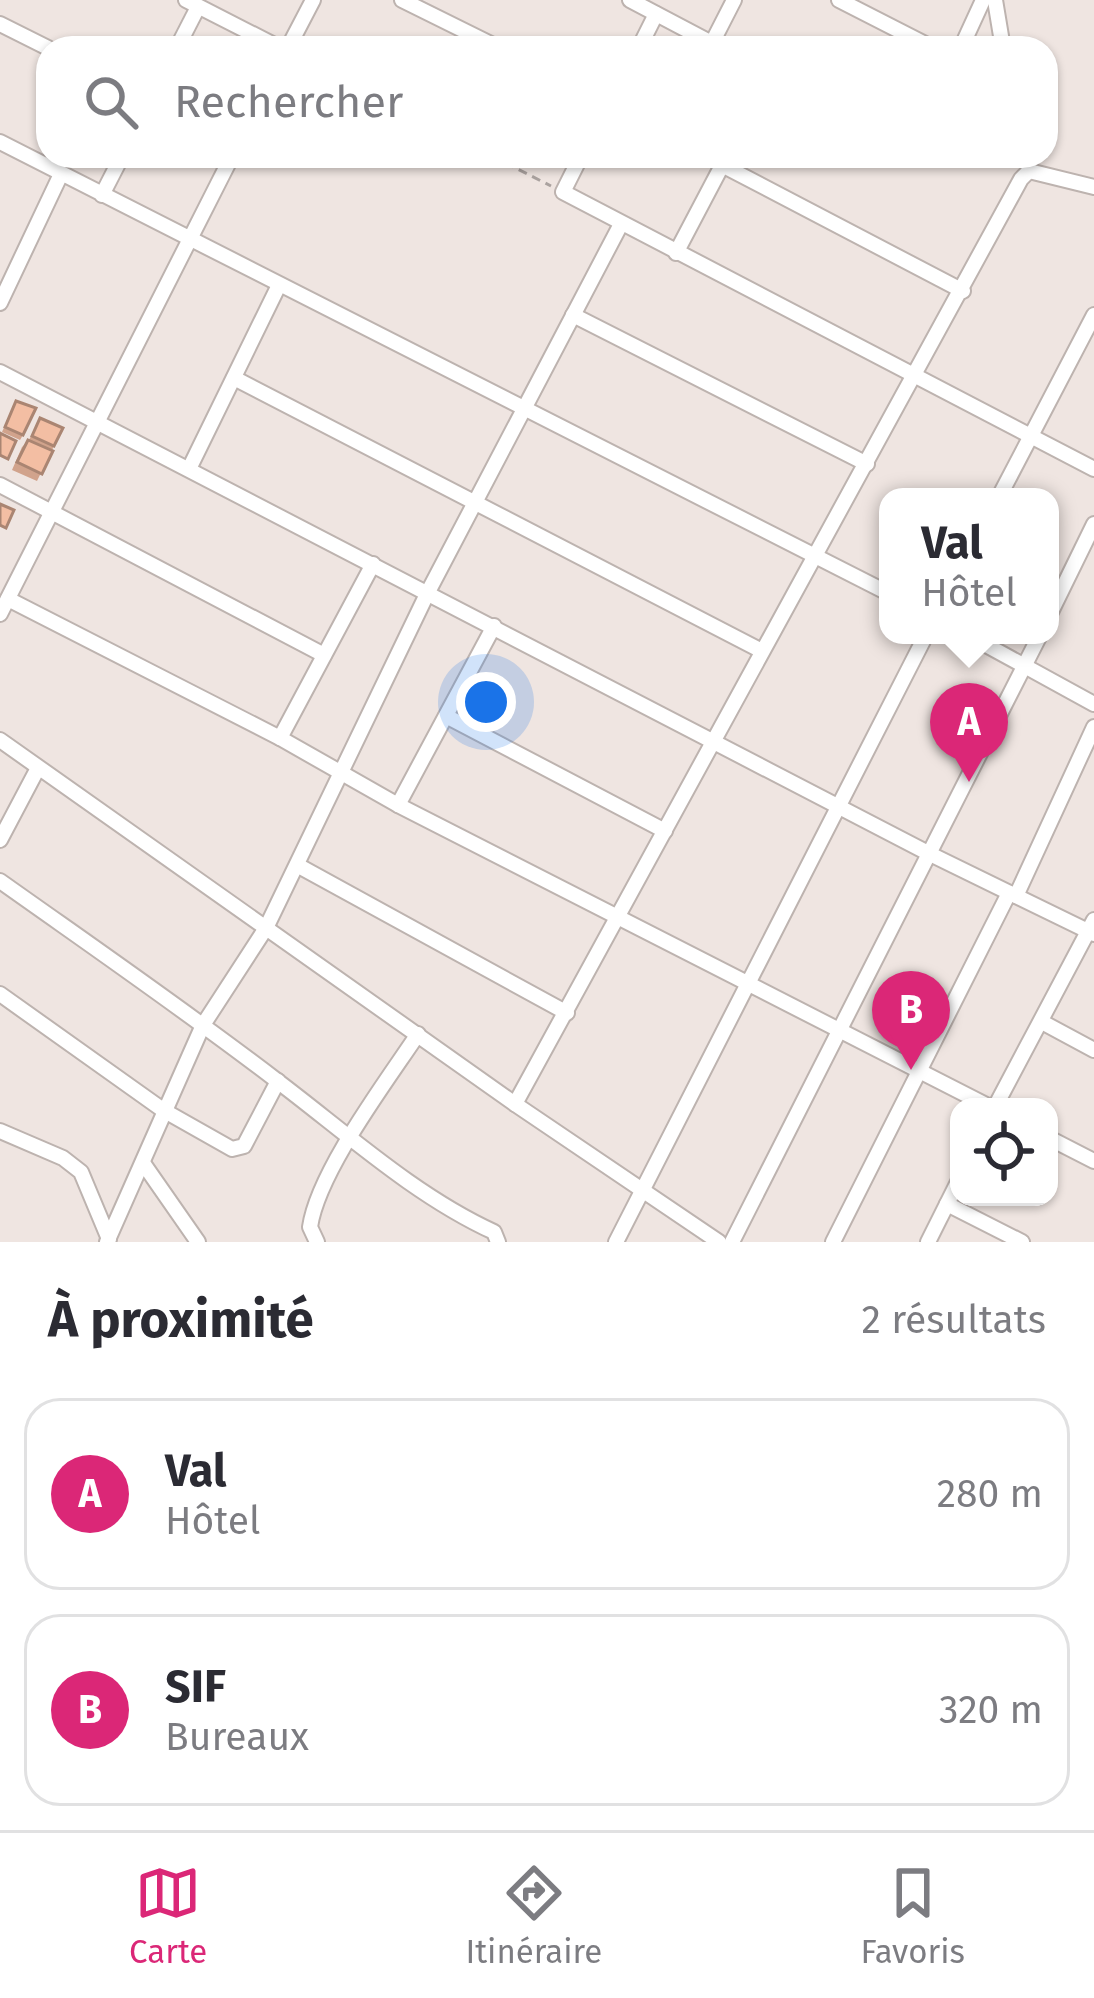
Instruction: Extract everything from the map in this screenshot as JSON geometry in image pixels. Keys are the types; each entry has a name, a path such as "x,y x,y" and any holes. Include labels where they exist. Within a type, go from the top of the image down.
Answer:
{"street":[{"path":"292,36 314,0"},
{"path":"402,0 475,36"},
{"path":"630,0 697,36"},
{"path":"720,36 734,0"},
{"path":"839,0 910,36"},
{"path":"966,36 983,0"},
{"path":"995,0 1001,36"},
{"path":"182,36 192,4 259,36"},
{"path":"644,36 656,14"},
{"path":"0,24 36,42"},
{"path":"0,142 36,161"},
{"path":"50,168 879,589"},
{"path":"102,195 116,168"},
{"path":"0,614 226,168"},
{"path":"575,168 563,192 1094,470"},
{"path":"676,253 721,168"},
{"path":"740,168 963,291"},
{"path":"515,1104 963,291 1026,168"},
{"path":"1039,168 1094,187"},
{"path":"0,303 61,174"},
{"path":"108,1241 203,1025 266,928 428,592 621,224"},
{"path":"0,260 17,269"},
{"path":"189,469 279,285"},
{"path":"573,315 867,464"},
{"path":"1004,488 1094,315"},
{"path":"0,372 928,853 1092,928 998,1098"},
{"path":"234,378 762,651"},
{"path":"0,485 324,655"},
{"path":"1059,596 1094,524"},
{"path":"280,738 374,564"},
{"path":"8,598 280,738 398,805 975,1098"},
{"path":"398,805 494,626"},
{"path":"616,1242 921,644"},
{"path":"984,644 1094,704"},
{"path":"732,1242 1035,644"},
{"path":"446,716 665,832"},
{"path":"832,1242 1094,727"},
{"path":"0,740 515,1104 719,1242"},
{"path":"0,840 38,768"},
{"path":"297,865 567,1013"},
{"path":"0,881 350,1136 477,1225 494,1232 498,1242"},
{"path":"0,994 163,1110 229,1148 241,1149 278,1082"},
{"path":"1042,1022 1094,1050"},
{"path":"317,1242 310,1227 312,1216 350,1136 418,1034"},
{"path":"0,1131 63,1158 82,1172 108,1241"},
{"path":"1058,1143 1094,1161"},
{"path":"143,1162 198,1242"},
{"path":"928,1242 950,1198"},
{"path":"947,1204 1022,1242"}],"path":[{"path":"516,168 563,192"}],"building":[{"path":"16,401 36,408 23,435 5,427"},
{"path":"40,418 63,428 54,446 32,436"},
{"path":"0,433 16,441 8,459 0,455"},
{"path":"28,440 53,451 42,474 17,462"},
{"path":"0,504 14,510 6,528 0,525"}],"place":[{"name":"Val","path":"969,782"},
{"name":"SIF","path":"911,1070"}]}
